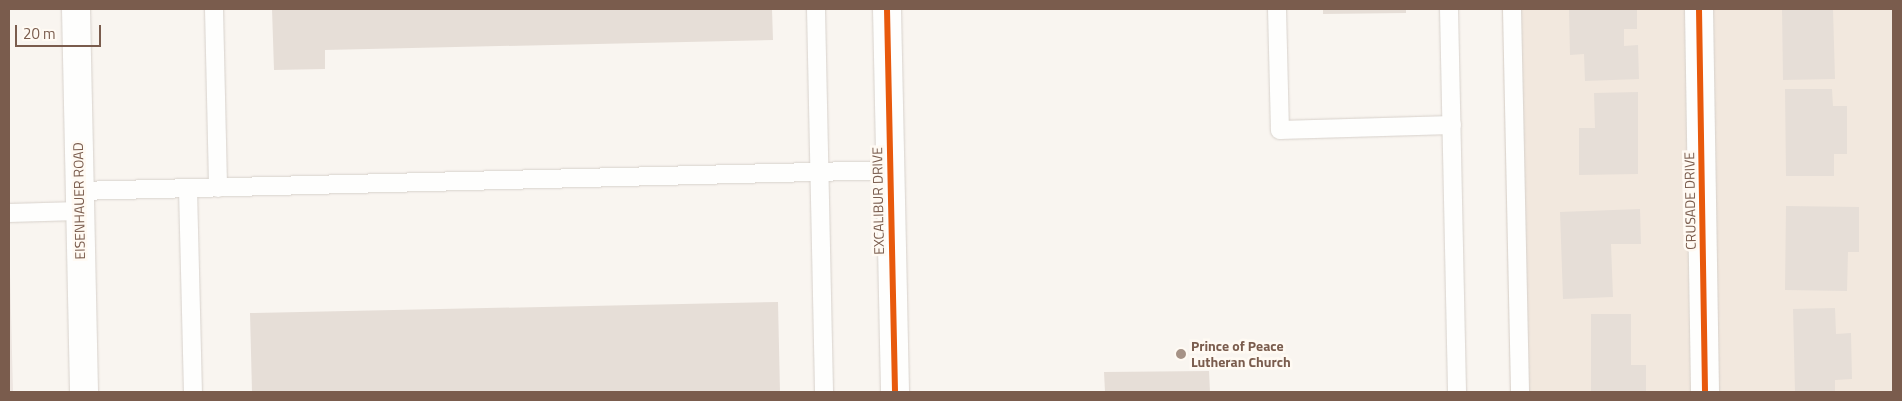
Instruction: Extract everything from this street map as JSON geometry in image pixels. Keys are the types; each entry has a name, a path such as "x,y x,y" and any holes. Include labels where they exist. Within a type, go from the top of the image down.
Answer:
{"street":[{"name":"EISENHAUER ROAD","path":"76,9 84,392"},
{"name":"EXCALIBUR DRIVE","path":"887,9 895,392"},
{"name":"CRUSADE DRIVE","path":"1699,9 1705,392"}],"lane":[{"path":"214,9 218,188"},
{"path":"816,9 824,392"},
{"path":"1277,9 1280,130 1452,125"},
{"path":"1450,9 1457,392"},
{"path":"1512,9 1520,392"},
{"path":"9,212 79,201 188,189 890,170"},
{"path":"188,189 193,392"}],"shaded area":[{"path":"1502,9 1893,9 1893,392 1510,392"},
{"path":"9,234 13,392 9,392"}],"building":[{"path":"272,9 772,9 773,40 325,50 325,69 274,70"},
{"path":"1323,9 1406,9 1406,13 1323,14"},
{"path":"1569,9 1637,9 1637,29 1624,29 1624,46 1638,45 1639,79 1585,81 1584,54 1570,55"},
{"path":"1782,9 1833,9 1835,79 1783,80"},
{"path":"1785,89 1832,89 1833,106 1847,106 1847,154 1834,154 1834,176 1786,176"},
{"path":"1638,92 1638,174 1579,175 1579,128 1595,128 1594,93"},
{"path":"1786,206 1859,207 1859,252 1848,252 1847,291 1785,290"},
{"path":"1640,209 1641,244 1611,244 1613,297 1563,299 1560,212"},
{"path":"778,302 780,392 252,392 250,313"},
{"path":"1835,308 1836,334 1851,333 1852,379 1835,380 1835,392 1795,392 1793,309"},
{"path":"1591,314 1631,314 1631,365 1646,365 1646,392 1591,392"},
{"path":"1209,371 1210,392 1105,392 1104,372"}],"cycle path":[{"path":"887,9 895,392"},
{"path":"1699,9 1705,392"}],"place":[{"name":"Prince of Peace Lutheran Church","path":"1181,354"}]}
